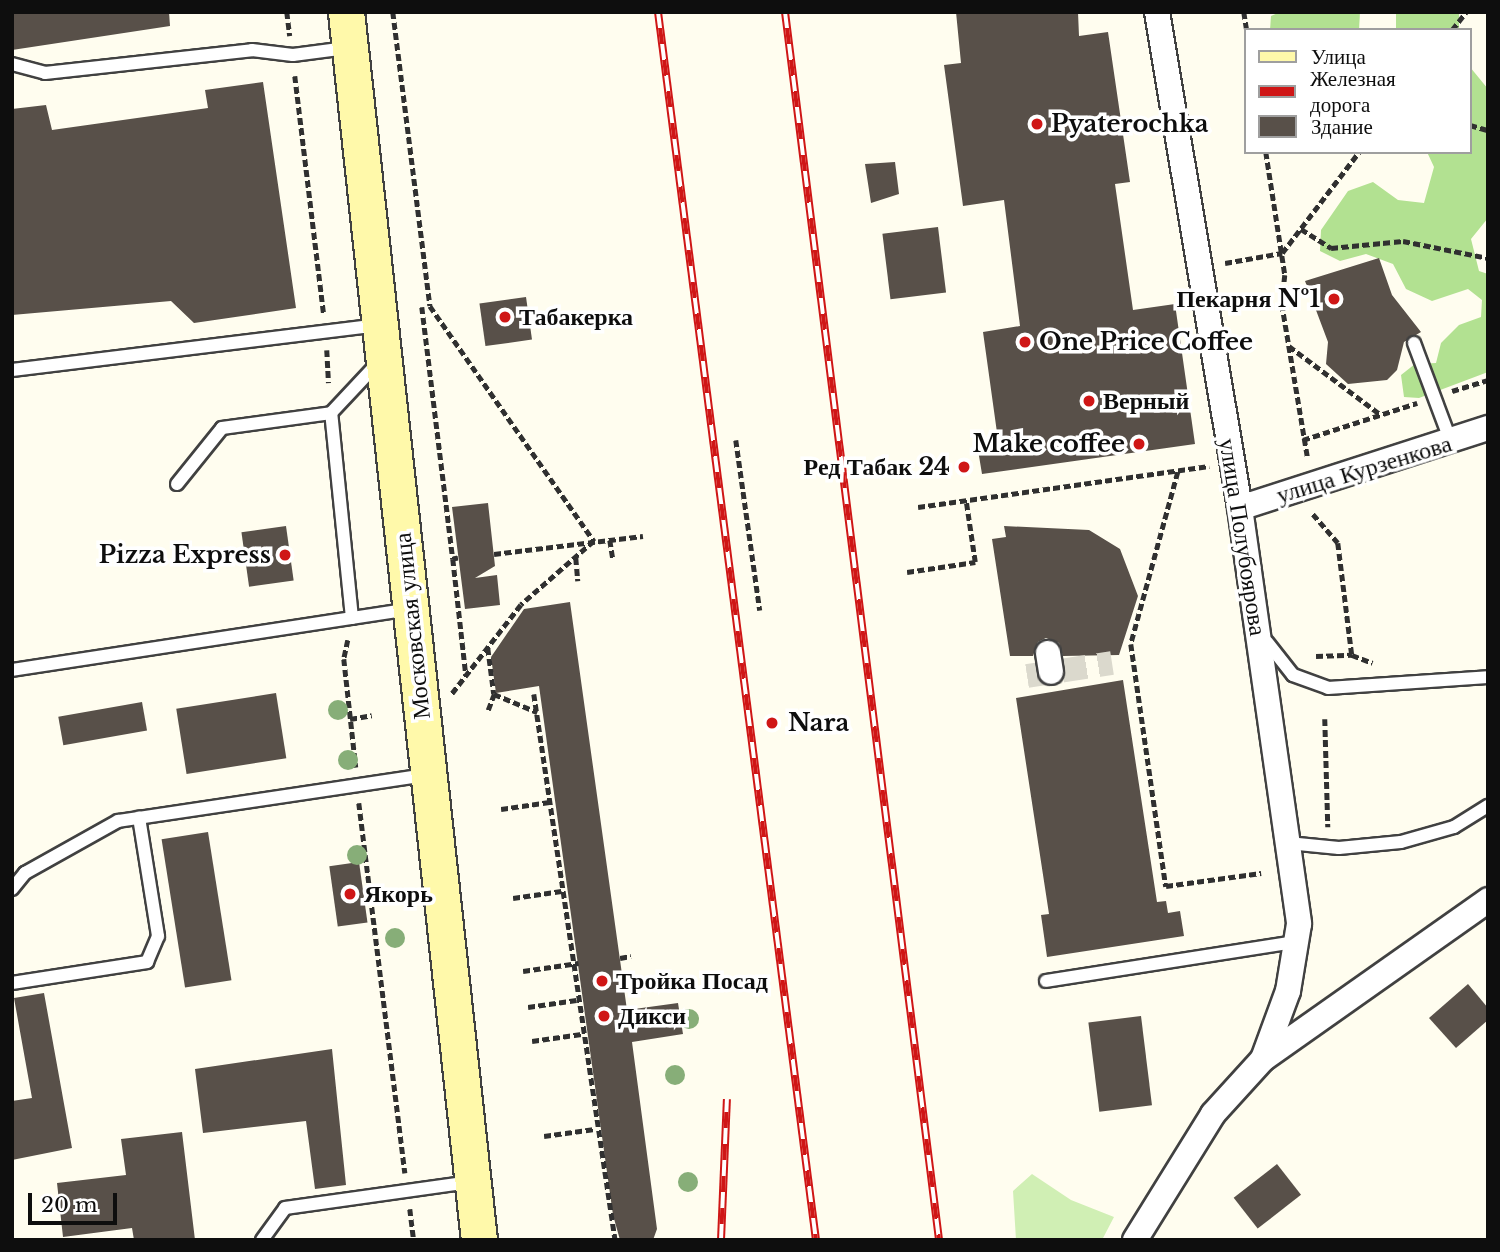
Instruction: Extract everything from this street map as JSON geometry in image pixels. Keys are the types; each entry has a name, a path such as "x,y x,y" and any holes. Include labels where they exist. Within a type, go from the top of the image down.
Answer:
{"main road":[{"name":"Московская улица","path":"346,12 384,340 410,609 479,1240"}],"street":[{"name":"улица Полубоярова","path":"1157,12 1240,508 1299,924 1288,991 1263,1059"},
{"name":"улица Курзенкова","path":"1240,508 1488,428"},
{"path":"1135,1240 1213,1114 1263,1059 1488,900"}],"lane":[{"path":"12,64 45,73 252,50 292,55 351,48"},
{"path":"12,370 326,331 384,340 331,414 352,618"},
{"path":"1414,343 1451,442"},
{"path":"177,484 222,428 331,414"},
{"path":"1252,598 1273,655 1293,675 1328,688 1488,677"},
{"path":"12,670 410,609"},
{"path":"12,889 25,873 118,821 428,775"},
{"path":"1288,843 1328,847 1401,842 1454,827 1488,806"},
{"path":"12,983 147,962 158,936 139,818"},
{"path":"1046,981 1296,942"},
{"path":"262,1240 285,1208 473,1181"}],"path":[{"path":"287,12 326,331 331,414"},
{"path":"393,12 430,306 594,541"},
{"path":"1454,28 1466,12"},
{"path":"1266,154 1282,253 1289,345 1308,460"},
{"path":"1223,264 1282,253 1357,154"},
{"path":"1301,229 1331,248 1403,241 1488,258"},
{"path":"422,307 456,559 467,676"},
{"path":"1289,345 1381,415"},
{"path":"1303,440 1488,380"},
{"path":"736,440 760,610"},
{"path":"918,507 1178,472 1212,465"},
{"path":"1178,472 1131,644 1166,886 1261,873"},
{"path":"907,572 975,562 967,501"},
{"path":"1313,514 1338,543 1352,655"},
{"path":"494,554 643,536"},
{"path":"610,540 613,559"},
{"path":"444,703 521,605 594,541"},
{"path":"576,558 578,580"},
{"path":"352,618 344,659 357,786 414,1240"},
{"path":"488,648 494,694 488,710"},
{"path":"1316,656 1352,655 1386,662"},
{"path":"494,694 537,712"},
{"path":"534,694 575,964 596,1129 615,1238"},
{"path":"351,719 372,715"},
{"path":"1325,719 1328,847"},
{"path":"501,809 550,802"},
{"path":"513,898 562,891"},
{"path":"620,958 631,956"},
{"path":"523,971 575,964"},
{"path":"528,1007 578,1000"},
{"path":"532,1041 582,1034"},
{"path":"544,1136 596,1129"}],"green space":[{"path":"1280,12 1360,12 1359,28 1270,28 1271,16"},
{"path":"1396,12 1459,12 1459,28 1396,28"},
{"path":"1472,69 1488,89 1488,218 1471,239 1479,271 1488,274 1488,372 1419,398 1404,397 1401,375 1415,364 1436,363 1441,343 1459,325 1481,317 1482,300 1468,289 1432,301 1406,289 1393,264 1366,254 1340,261 1320,251 1321,230 1348,191 1373,182 1398,200 1424,203 1434,167 1428,154 1472,154"},
{"path":"1032,1174 1071,1200 1114,1217 1102,1240 1016,1240 1013,1191"}],"building":[{"path":"12,12 169,12 170,26 12,50"},
{"path":"956,12 1078,12 1079,36 1108,32 1130,182 1115,184 1133,310 1175,304 1195,444 982,474 978,450 999,447 983,332 1020,326 1004,200 963,206 944,65 961,63"},
{"path":"263,82 296,308 194,323 171,301 12,315 12,109 46,105 52,130 208,108 205,90"},
{"path":"895,162 899,194 871,203 865,164"},
{"path":"938,227 946,293 890,299 882,234"},
{"path":"1379,258 1392,295 1421,332 1404,342 1397,370 1387,380 1348,384 1326,364 1328,342 1305,281"},
{"name":"Табакерка","path":"526,297 532,340 485,346 479,304"},
{"path":"488,503 495,566 475,578 497,575 500,605 465,609 452,507"},
{"path":"286,526 294,580 249,587 241,532"},
{"path":"1004,526 1089,530 1120,549 1138,596 1119,655 1063,656 1059,643 1046,638 1038,642 1033,656 1010,656 992,539 1006,537"},
{"name":"Тройка Посад","path":"570,602 627,1010 678,1003 683,1034 632,1042 657,1229 653,1240 620,1240 613,1215 539,686 496,693 491,657 524,609"},
{"path":"1123,680 1157,902 1166,901 1168,913 1180,911 1184,936 1047,957 1041,915 1049,914 1016,698"},
{"path":"276,693 286,758 187,774 176,709"},
{"path":"142,702 147,731 63,745 58,717"},
{"path":"208,832 231,980 185,988 162,839"},
{"name":"Якорь","path":"359,862 367,922 338,927 329,866"},
{"path":"1468,984 1488,1008 1488,1020 1456,1048 1429,1018"},
{"path":"44,993 72,1148 12,1160 12,1101 32,1098 14,998"},
{"path":"1141,1016 1152,1105 1099,1112 1088,1022"},
{"path":"332,1049 346,1185 315,1189 306,1121 203,1133 195,1069"},
{"path":"182,1132 195,1240 134,1240 132,1228 63,1237 57,1183 126,1175 121,1139"},
{"path":"1277,1164 1301,1195 1258,1229 1234,1198"}],"tunnel":[{"path":"1027,676 1112,663"}],"railway":[{"path":"658,12 816,1240"},
{"path":"785,12 939,1240"},
{"path":"721,1240 727,1099"}],"place":[{"name":"Pyaterochka","path":"1037,124"},
{"name":"Пекарня №1","path":"1334,299"},
{"name":"Табакерка","path":"505,317"},
{"name":"One Price Coffee","path":"1025,342"},
{"name":"Верный","path":"1089,401"},
{"name":"Make coffee","path":"1139,444"},
{"name":"Ред Табак 24","path":"964,467"},
{"name":"Pizza Express","path":"285,555"},
{"name":"Nara","path":"772,723"},
{"name":"Якорь","path":"350,894"},
{"name":"Тройка Посад","path":"602,981"},
{"name":"Дикси","path":"604,1016"}]}
